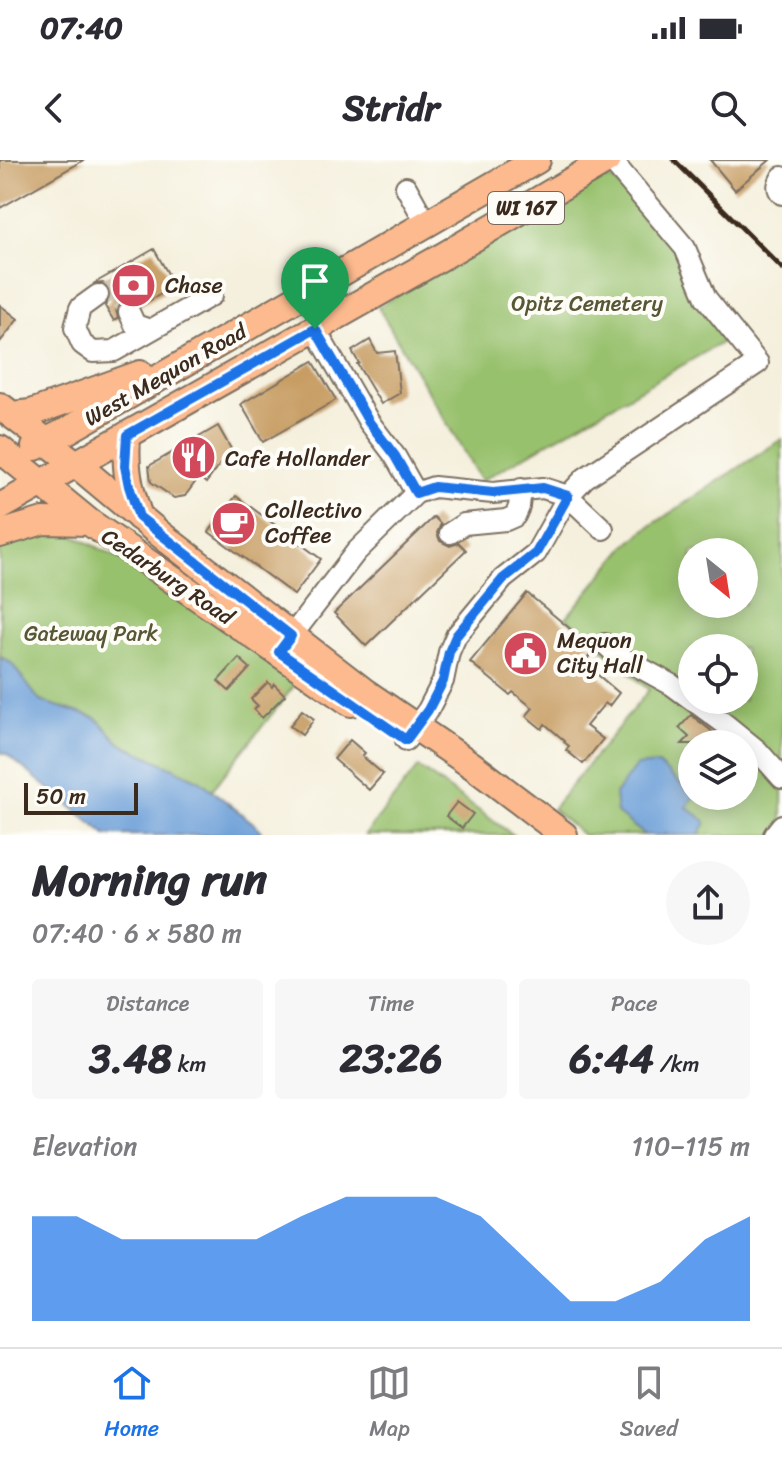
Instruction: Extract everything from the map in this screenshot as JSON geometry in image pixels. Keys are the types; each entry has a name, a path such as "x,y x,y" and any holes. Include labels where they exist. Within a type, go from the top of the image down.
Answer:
{"main road":[{"name":"West Mequon Road","path":"182,364 537,160"},
{"name":"West Mequon Road","path":"15,465 127,435 609,160"},
{"path":"426,223 445,255"},
{"path":"6,410 31,413 140,374 182,364 179,376 166,393 63,454"},
{"name":"Cedarburg Road","path":"6,410 139,517 285,644"},
{"path":"127,435 125,466 139,517"},
{"name":"West Mequon Road","path":"15,465 63,454"},
{"name":"West Mequon Road","path":"0,507 15,465"},
{"path":"0,489 15,465"},
{"name":"Cedarburg Road","path":"15,465 161,573 366,693 465,779 536,835"},
{"path":"0,534 43,521 89,522"},
{"name":"Cedarburg Road","path":"411,733 473,766 564,835"}],"lane":[{"path":"411,733 428,710 443,681 456,636 503,579 536,553 568,496 585,478 758,363 706,298 685,248 609,160"},
{"path":"782,177 778,184 782,194"},
{"path":"406,187 426,223"},
{"path":"98,295 80,308 75,328 82,344 93,352 114,351 212,295"},
{"path":"129,312 144,334"},
{"path":"315,329 369,422 395,456 416,493"},
{"path":"285,644 356,552 416,493 434,487 493,493 543,488 568,496 603,529"},
{"path":"450,533 464,524 506,520 515,516 521,489"},
{"path":"605,644 617,655 672,685 725,724 757,750 782,778"},
{"path":"774,835 782,825"}],"green space":[{"name":"Opitz Cemetery","path":"601,178 613,180 675,248 728,339 481,481 378,307"},
{"path":"782,439 782,835 583,835 552,809 649,690 566,618 625,547 643,531"},
{"name":"Gateway Park","path":"61,529 131,564 302,676 212,790 199,780 121,744 96,718 40,701 11,663 0,657 0,540"},
{"path":"418,767 513,835 365,835"}],"water":[{"path":"0,657 11,663 40,701 96,718 121,744 199,780 257,826 263,835 106,835 0,752"},
{"path":"658,764 678,782 678,810 691,810 705,821 698,835 645,835 617,813 615,794 636,766"}],"building":[{"path":"0,160 84,160 0,208"},
{"path":"710,160 770,160 735,190"},
{"name":"Chase","path":"154,249 175,286 140,306 131,299 123,301 116,310 118,318 114,321 105,306 110,300 109,288 103,283 93,284"},
{"path":"0,305 18,319 0,342"},
{"path":"370,340 377,353 395,351 400,393 381,404 352,351"},
{"path":"313,361 336,400 263,442 241,404"},
{"name":"Cafe Hollander","path":"218,426 231,449 206,483 199,477 185,496 174,498 151,482 149,466"},
{"path":"236,496 321,559 294,595 209,532"},
{"path":"434,517 441,524 437,533 440,541 450,546 459,543 466,550 366,646 334,613"},
{"path":"527,593 592,647 594,650 584,663 619,693 609,706 605,703 586,726 603,739 583,764 566,750 569,746 565,741 545,724 542,729 526,716 533,708 513,692 510,695 470,662"},
{"path":"239,658 250,668 229,691 218,681"},
{"path":"268,682 285,695 262,718 254,709 258,706 251,699"},
{"path":"302,710 314,719 302,735 290,726"},
{"path":"691,715 710,730 681,730 679,728"},
{"path":"350,740 365,753 362,756 383,774 369,790 334,759"},
{"path":"457,802 473,814 462,828 446,816"}],"tunnel":[{"path":"98,295 116,291 129,312"}],"railway":[{"path":"674,160 782,268"}],"place":[{"name":"Chase","path":"134,285"},
{"name":"Cafe Hollander","path":"194,458"},
{"name":"Collectivo Coffee","path":"234,523"},
{"name":"Mequon City Hall","path":"526,653"}],"route":[{"path":"315,329 369,422 395,456 416,493 434,487 493,493 543,488 568,496 536,553 503,579 456,636 443,681 428,710 406,740 279,652 291,636 139,517 129,486 125,466 127,435 315,329"}]}
